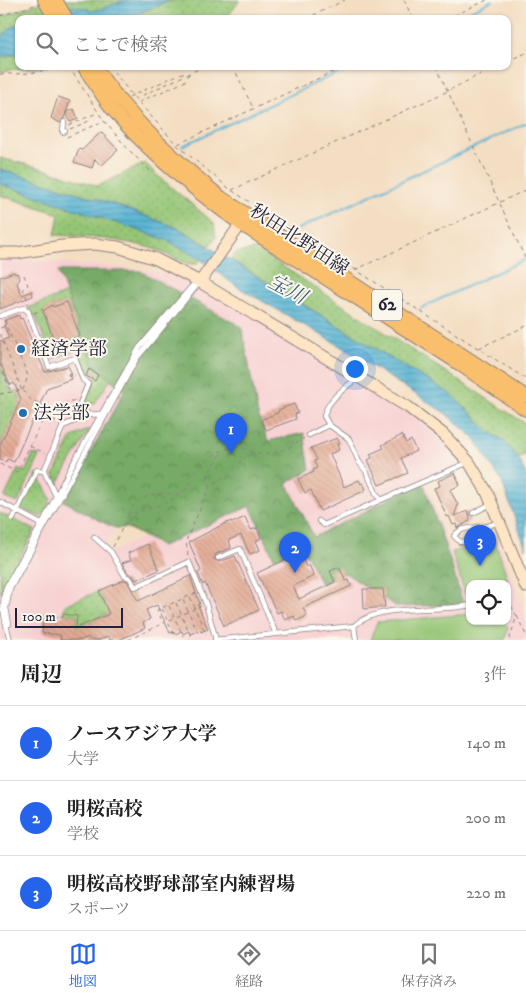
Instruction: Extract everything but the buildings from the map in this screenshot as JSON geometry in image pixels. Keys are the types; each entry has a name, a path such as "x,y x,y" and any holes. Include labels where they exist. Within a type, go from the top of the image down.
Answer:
{"main road":[{"path":"50,2 53,15"},
{"path":"50,2 63,15"},
{"name":"秋田北野田線","path":"86,70 110,107 166,165 211,203 244,220 526,396"},
{"name":"秋田北野田線","path":"98,70 120,100 147,131 244,220 526,410"}],"street":[{"path":"200,282 244,220"},
{"path":"0,253 16,253 81,244 118,247 156,259 200,282 408,407 443,434 469,462 493,504 526,587"}],"lane":[{"path":"64,122 63,132 65,131"},
{"path":"44,525 56,496 100,414 139,348 192,286 200,282"},
{"path":"11,640 3,609 2,598 6,587 44,525 137,358 200,282"},
{"path":"0,317 23,308 26,310 49,367 75,358 83,380 88,384 79,406 89,415"},
{"path":"358,377 326,407 324,416 329,425 349,439 359,462 366,471 381,500"},
{"path":"56,496 44,471 63,426 89,415 100,414"},
{"path":"309,435 329,425"},
{"path":"319,521 324,525 469,462"},
{"path":"13,519 37,470 44,471"},
{"path":"0,502 44,525"},
{"path":"473,513 493,504"},
{"path":"488,526 477,538 460,542 454,536 457,532 464,529 488,526 500,521"},
{"path":"94,536 111,552 125,576 130,578 135,586 189,562 206,604 215,640 354,626 378,613 466,605"},
{"path":"218,558 240,549 276,634"},
{"path":"354,626 356,640"}],"path":[{"path":"314,15 345,0"},
{"path":"404,0 411,15"},
{"path":"455,15 487,0"},
{"path":"0,16 50,2"},
{"path":"511,59 526,53"},
{"path":"0,74 47,70"},
{"path":"71,70 104,121 128,150 151,172"},
{"path":"112,70 177,145 232,190 526,379"},
{"path":"143,95 198,70"},
{"path":"235,70 253,109"},
{"path":"177,145 336,70"},
{"path":"438,70 526,260"},
{"path":"232,190 448,91 488,70"},
{"path":"120,100 182,73 189,74"},
{"path":"139,102 184,82 189,74"},
{"path":"98,112 65,127 67,137 104,121"},
{"path":"65,131 89,121"},
{"path":"355,270 526,190"},
{"path":"24,275 28,285 23,289 28,301 26,310"},
{"path":"29,315 43,309"},
{"path":"0,317 3,318 28,376 23,391"},
{"path":"0,328 6,326"},
{"path":"478,348 526,326"},
{"path":"0,334 23,391 31,400 48,407"},
{"path":"0,364 12,393"},
{"path":"0,394 23,391"},
{"path":"0,464 18,472 46,414 69,401 81,401"},
{"path":"46,414 63,426"},
{"path":"194,472 201,464 225,448 240,448 262,454 279,451 309,435"},
{"path":"30,446 45,453"},
{"path":"189,562 186,541 210,486 208,474 225,448"},
{"path":"210,486 226,476 252,451"},
{"path":"128,516 138,511 167,504 179,496 192,481"},
{"path":"111,552 131,507 147,496 161,492 179,496"},
{"path":"163,623 157,610 201,591"},
{"path":"190,596 206,634"},
{"path":"183,599 199,635"},
{"path":"176,602 191,636"},
{"path":"130,640 206,604"},
{"path":"169,605 183,636"},
{"path":"511,606 526,635"},
{"path":"162,608 175,637"},
{"path":"509,640 517,616"}],"shaded area":[{"path":"6,259 139,269 200,282 408,407 469,462 423,483 425,487 428,486 450,551 496,535 526,616 526,640 0,640 0,445 11,393 0,364 0,261","holes":["116,528 128,528 144,537 104,556 107,540"]}],"green space":[{"path":"48,0 126,0 98,10 88,11 72,6 42,15 15,15 15,26 8,30 0,40 0,17"},
{"path":"172,0 240,0 229,15 133,15"},
{"path":"15,55 15,70 0,72 0,57"},
{"path":"0,158 37,167 98,186 145,163 214,223 216,237 209,246 178,228 113,204 0,169"},
{"path":"0,183 167,240 200,259 197,264 191,264 154,249 129,243 55,235 59,214 0,195"},
{"path":"256,249 526,424 525,455 518,459 503,440 486,430 449,393 230,259 236,253"},
{"path":"58,271 140,271 242,327 258,415 268,441 304,433 310,470 287,483 314,537 423,482 463,604 397,607 345,573 321,584 308,557 301,550 274,558 250,506 162,546 128,528 116,528 106,524 64,501 124,391 93,364"},
{"path":"67,293 93,364 111,379 95,403 89,405 83,401 98,374 89,369 86,374 76,350 53,359 48,356 44,350 48,348 35,315 31,316 28,308","holes":["67,302 80,336 73,339 70,345 62,342 56,345 43,311 52,305 53,307"]},
{"path":"0,364 11,392 17,391 21,400 0,445"},
{"path":"90,429 57,485 54,474 72,437"},
{"path":"33,454 40,456 18,503 4,498 18,469 25,472"},
{"path":"37,473 51,499 45,513 41,517 20,508"},
{"path":"0,513 35,530 0,593"},
{"path":"494,538 508,580 466,580 465,594 452,552"},
{"path":"99,591 106,606 129,596 132,603 83,625 76,631 77,616 63,614 65,605"},
{"path":"466,614 466,625 506,625 508,627 505,640 370,640 377,622"}],"water":[{"path":"126,0 172,0 133,15 42,15 72,6 87,8 89,11 98,10"},
{"path":"15,26 15,55 0,57 0,40 8,30"},
{"path":"0,169 113,204 178,228 449,393 486,430 503,440 520,461 526,475 526,549 502,482 473,437 445,413 337,344 236,286 200,259 167,240 0,184"}],"waterway":[{"path":"462,15 493,0"},
{"path":"182,146 344,70"},
{"path":"298,229 526,123"},
{"path":"421,308 526,259"}],"place":[{"name":"経済学部","path":"21,349"},
{"name":"法学部","path":"23,413"},
{"name":"ノースアジア大学","path":"231,454"},
{"name":"明桜高校野球部室内練習場","path":"480,566"},
{"name":"明桜高校","path":"295,573"}],"water label":[{"name":"宝川","path":"287,290"}]}
